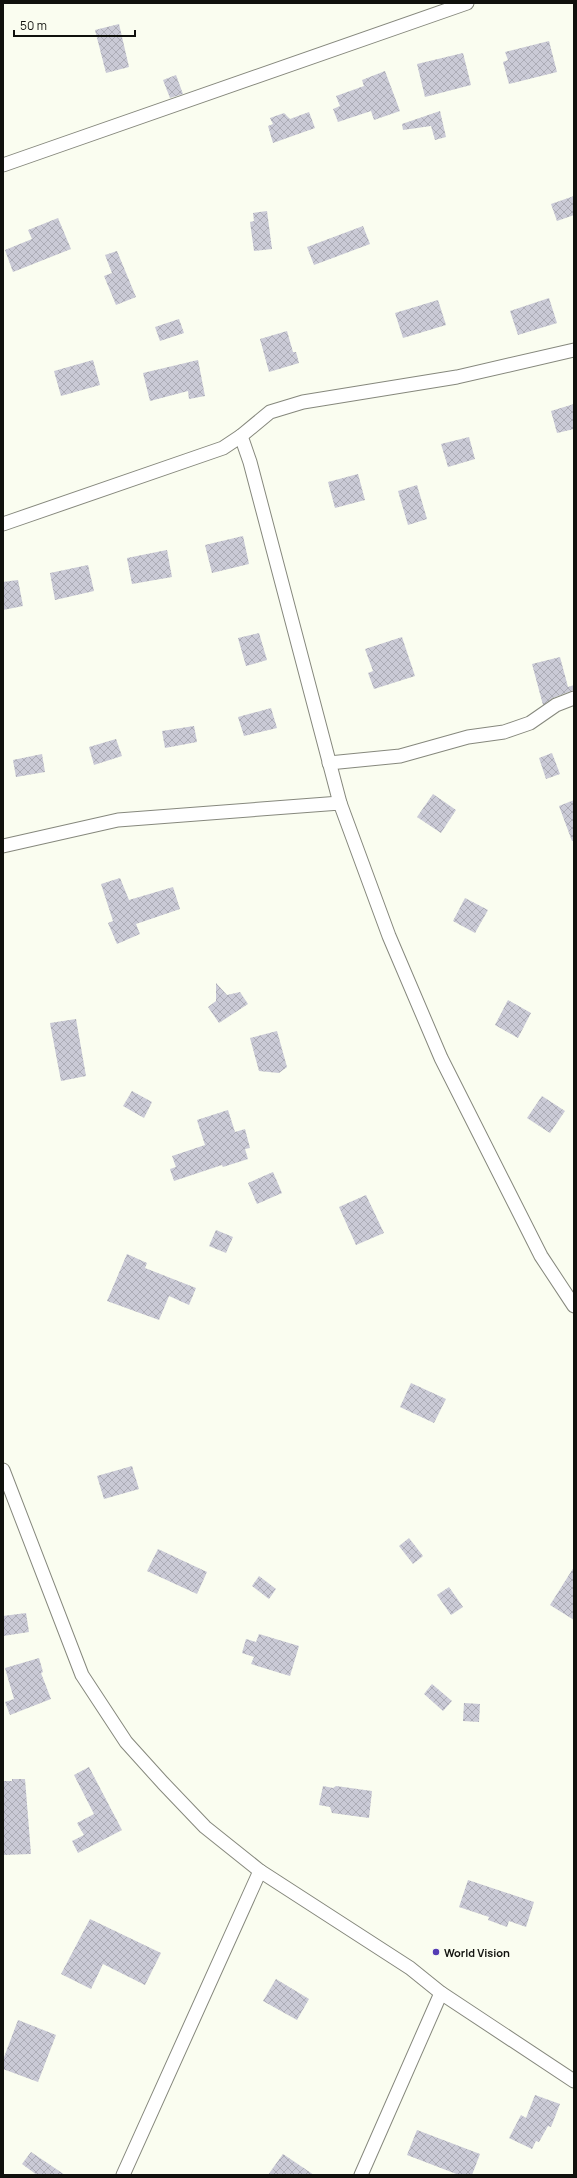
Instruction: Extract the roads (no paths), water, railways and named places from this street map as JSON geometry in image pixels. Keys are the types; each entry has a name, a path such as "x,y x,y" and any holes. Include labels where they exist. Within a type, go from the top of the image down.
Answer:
{"street":[{"path":"3,165 467,3"},
{"path":"3,524 223,448 270,412 303,402 457,377 574,350"},
{"path":"240,436 250,462 340,803 388,936 441,1058 541,1256 574,1306"},
{"path":"329,763 400,756 468,737 504,732 530,723 556,705 574,698"},
{"path":"3,846 118,820 340,803"},
{"path":"3,1470 82,1675 126,1742 205,1827 260,1871 410,1968 441,1993 574,2081"},
{"path":"123,2175 260,1871"},
{"path":"362,2175 441,1993"}],"place":[{"name":"World Vision","path":"436,1952"}]}
